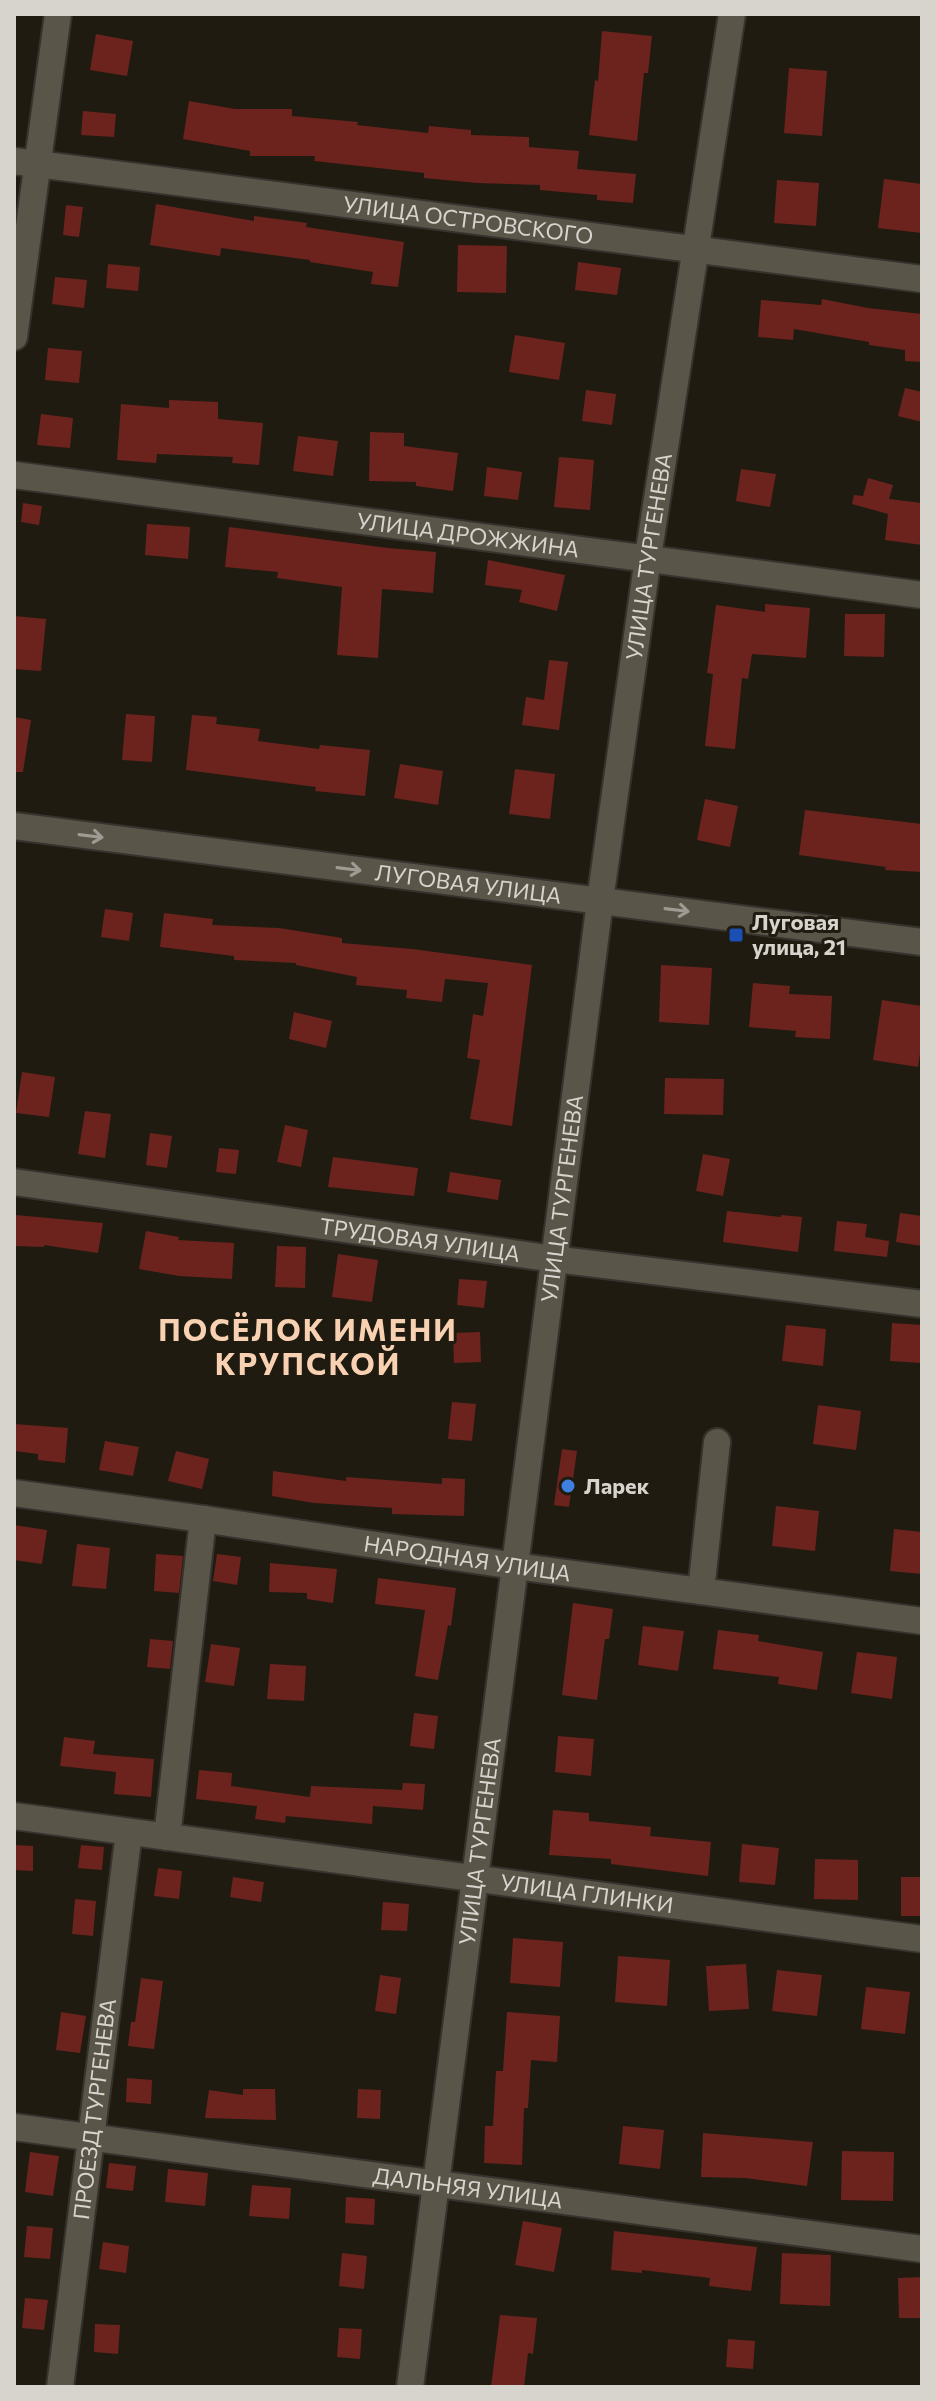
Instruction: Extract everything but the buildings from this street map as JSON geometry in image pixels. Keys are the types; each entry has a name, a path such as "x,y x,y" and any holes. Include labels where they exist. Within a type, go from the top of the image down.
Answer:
{"street":[{"path":"14,337 26,162 58,14"},
{"name":"УЛИЦА ТУРГЕНЕВА","path":"410,2387 600,901 648,557 732,14"},
{"name":"УЛИЦА ОСТРОВСКОГО","path":"26,162 922,279"},
{"name":"УЛИЦА ДРОЖЖИНА","path":"14,475 922,595"},
{"name":"ЛУГОВАЯ УЛИЦА","path":"14,826 922,942"},
{"name":"ТРУДОВАЯ УЛИЦА","path":"14,1182 554,1259 922,1304"},
{"path":"701,1591 717,1442"},
{"name":"НАРОДНАЯ УЛИЦА","path":"14,1493 922,1621"},
{"path":"167,1837 203,1519"},
{"name":"УЛИЦА ГЛИНКИ","path":"14,1816 922,1939"},
{"name":"ПРОЕЗД ТУРГЕНЕВА","path":"60,2387 129,1832"},
{"name":"ДАЛЬНЯЯ УЛИЦА","path":"14,2127 922,2249"}],"place":[{"name":"Луговая улица, 21","path":"736,935"},
{"name":"Ларек","path":"568,1486"}],"district":[{"name":"ПОСЁЛОК ИМЕНИ КРУПСКОЙ","path":"308,1348"}]}
